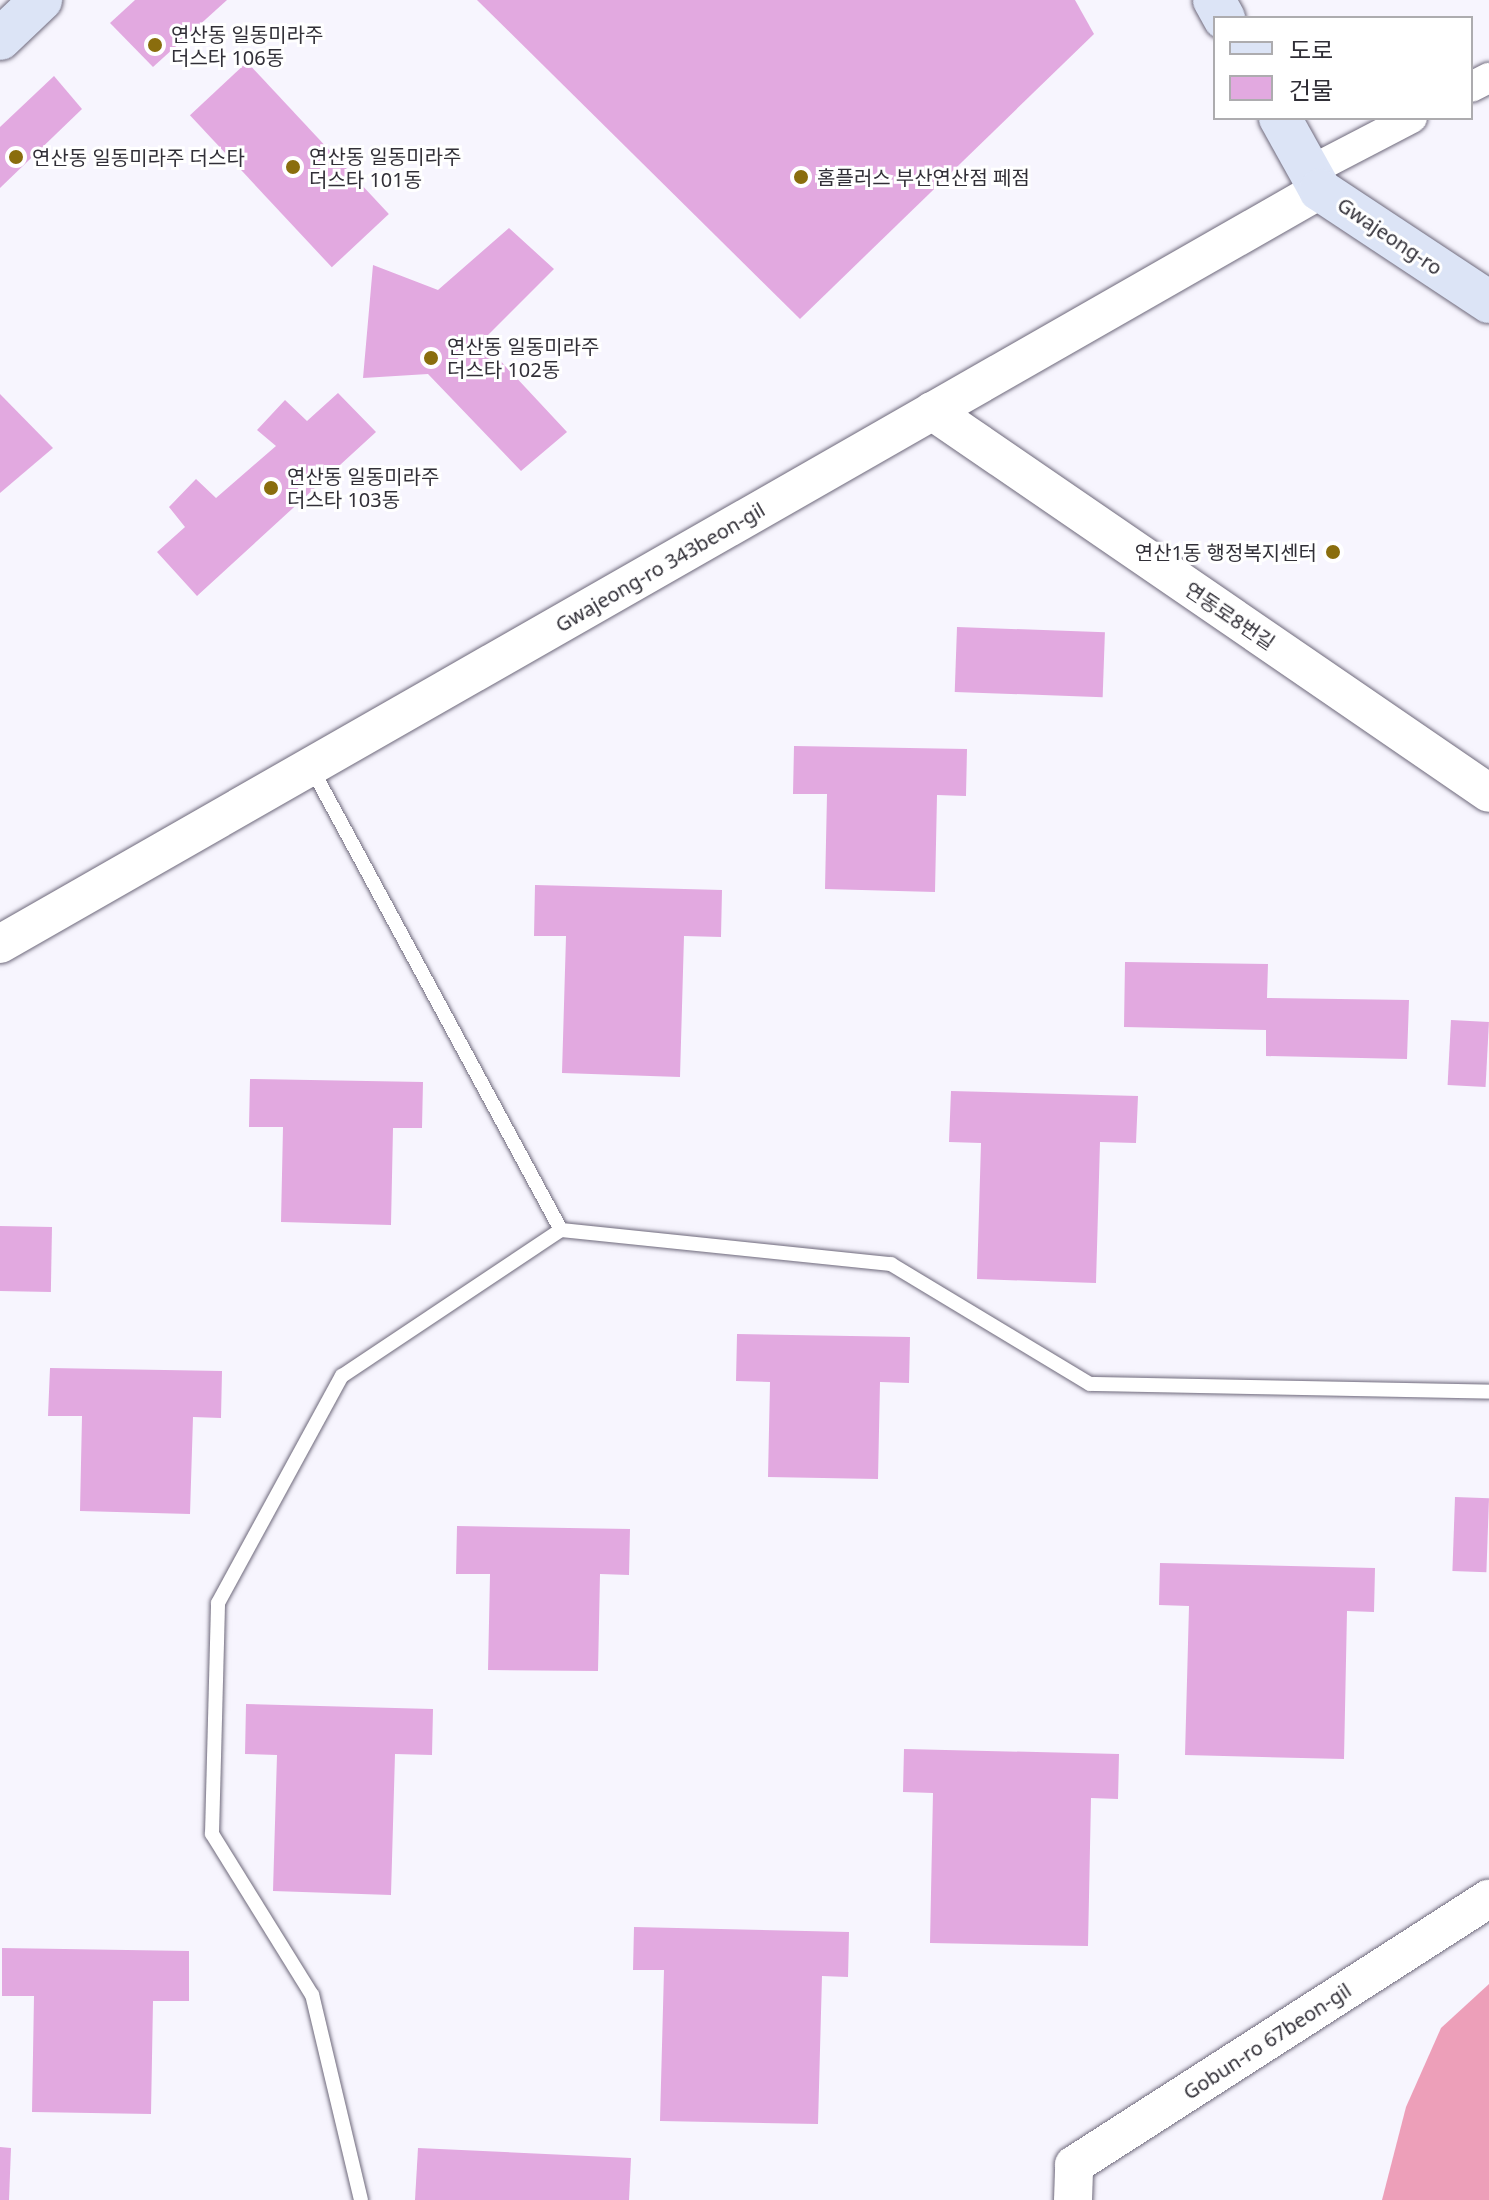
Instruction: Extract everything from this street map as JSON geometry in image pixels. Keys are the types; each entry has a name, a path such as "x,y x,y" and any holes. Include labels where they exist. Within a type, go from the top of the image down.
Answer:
{"main road":[{"name":"Gwajeong-ro","path":"1281,120 1315,180 1489,302"}],"street":[{"path":"1315,180 1409,120"},
{"name":"Gwajeong-ro 343beon-gil","path":"0,944 932,411 1315,180"},
{"name":"연동로8번길","path":"932,411 1489,793"},
{"name":"Gobun-ro 67beon-gil","path":"1073,2200 1074,2165 1489,1899"}],"lane":[{"path":"311,767 561,1230"},
{"path":"361,2200 312,1995 212,1834 218,1603 342,1376 561,1230 891,1264 1090,1384 1489,1392"}],"shaded area":[{"path":"1489,1984 1489,2200 1382,2200 1406,2107 1441,2028"}],"building":[{"name":"연산동 일동미라주 더스타 106동","path":"135,0 227,0 153,67 110,23"},
{"name":"홈플러스 부산연산점 페점","path":"477,0 1075,0 1094,34 800,319"},
{"name":"연산동 일동미라주 더스타 101동","path":"247,62 389,214 332,267 190,115"},
{"name":"연산동 일동미라주 더스타","path":"54,76 82,109 0,188 0,127"},
{"name":"연산동 일동미라주 더스타 102동","path":"509,228 554,269 482,341 567,432 521,471 428,374 363,378 373,265 438,290"},
{"name":"연산동 일동미라주 더스타 103동","path":"338,393 376,432 197,596 157,552 185,527 169,507 196,479 216,498 276,446 257,430 285,400 307,421"},
{"path":"0,394 53,448 0,493"},
{"path":"957,627 1105,632 1103,697 955,692"},
{"path":"794,746 967,749 966,796 937,795 935,892 825,889 827,794 793,794"},
{"path":"535,885 722,890 721,937 684,936 680,1077 562,1073 566,936 534,936"},
{"path":"1125,962 1268,964 1267,998 1409,1000 1407,1059 1266,1056 1266,1030 1124,1027"},
{"path":"1451,1020 1489,1022 1486,1087 1448,1085"},
{"path":"250,1079 423,1082 422,1128 393,1128 391,1225 281,1222 283,1127 249,1127"},
{"path":"951,1091 1138,1096 1136,1143 1100,1142 1096,1283 977,1279 981,1143 949,1142"},
{"path":"0,1226 52,1227 51,1292 0,1291"},
{"path":"737,1334 910,1337 909,1383 880,1382 878,1479 768,1477 770,1382 736,1381"},
{"path":"50,1368 222,1371 221,1418 193,1417 190,1514 80,1511 82,1416 48,1416"},
{"path":"1455,1497 1489,1498 1486,1572 1452,1571"},
{"path":"457,1526 630,1529 629,1575 600,1574 598,1671 488,1670 490,1574 456,1574"},
{"path":"1160,1563 1375,1568 1374,1612 1347,1611 1344,1759 1185,1755 1189,1606 1159,1605"},
{"path":"246,1704 433,1709 432,1755 395,1754 391,1895 273,1891 277,1755 245,1754"},
{"path":"904,1749 1119,1754 1118,1799 1091,1798 1088,1946 930,1943 933,1793 903,1792"},
{"path":"634,1927 849,1932 848,1977 822,1976 818,2124 660,2121 664,1970 633,1970"},
{"path":"2,1948 189,1951 189,2001 153,2001 151,2114 32,2112 34,1996 2,1996"},
{"path":"0,2147 11,2148 9,2200 0,2200"},
{"path":"418,2148 631,2158 629,2200 415,2200"}],"place":[{"name":"연산동 일동미라주 더스타 106동","path":"155,45"},
{"name":"연산동 일동미라주 더스타","path":"16,157"},
{"name":"연산동 일동미라주 더스타 101동","path":"293,167"},
{"name":"홈플러스 부산연산점 페점","path":"801,177"},
{"name":"연산동 일동미라주 더스타 102동","path":"431,358"},
{"name":"연산동 일동미라주 더스타 103동","path":"271,488"},
{"name":"연산1동 행정복지센터","path":"1333,552"}]}
